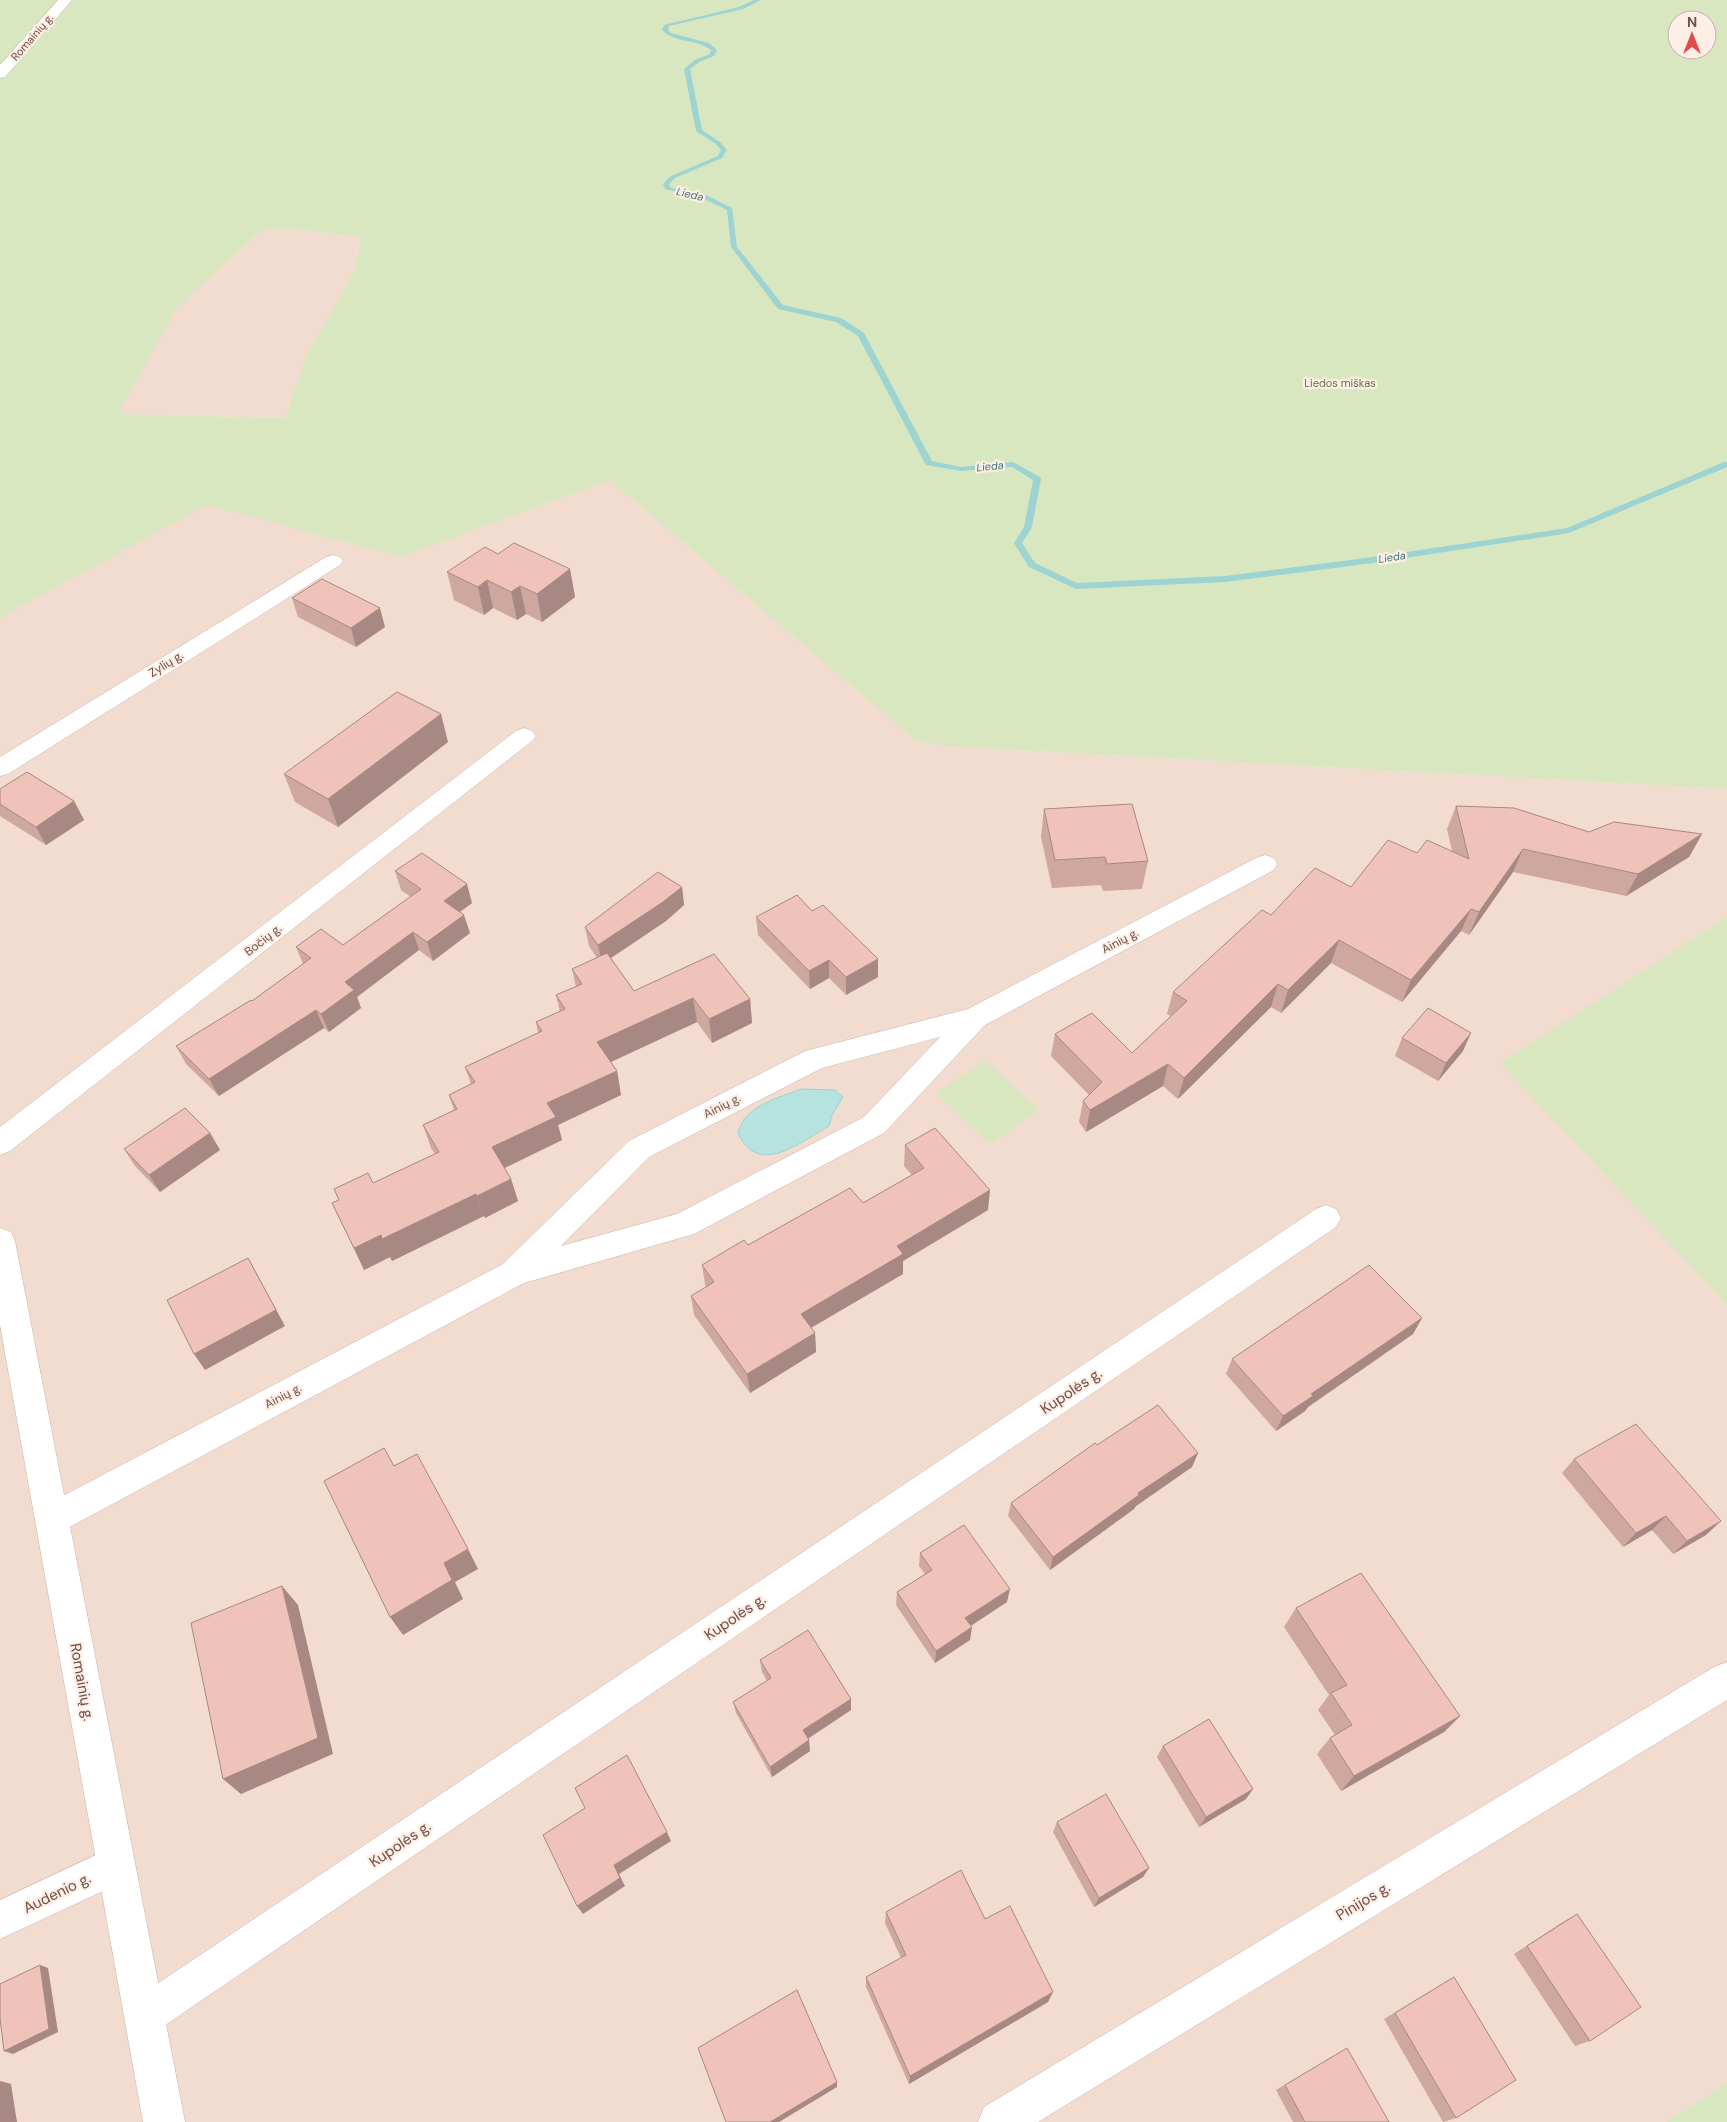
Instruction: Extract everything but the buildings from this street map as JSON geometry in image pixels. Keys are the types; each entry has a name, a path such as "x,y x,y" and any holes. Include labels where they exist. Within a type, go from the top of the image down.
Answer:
{"street":[{"name":"Romainių g.","path":"0,74 65,0"},
{"name":"Zylių g.","path":"0,768 333,561"},
{"name":"Bočių g.","path":"0,1143 524,736"},
{"name":"Ainių g.","path":"514,1273 639,1149 814,1059 975,1018 1264,864"},
{"name":"Ainių g.","path":"52,1519 514,1273 684,1225 874,1126 975,1018"},
{"name":"Kupolės g.","path":"144,2016 1326,1218"},
{"name":"Romainių g.","path":"0,1241 164,2122"},
{"name":"Pinijos g.","path":"999,2122 1727,1680"},
{"name":"Audenio g.","path":"0,1920 115,1865"}],"shaded area":[{"path":"288,228 361,237 354,272 306,356 285,418 117,414 177,308 260,231"},
{"path":"610,480 917,742 944,746 1727,789 1727,917 1501,1063 1727,1305 1727,2083 1665,2122 0,2122 0,618 207,504 401,557"}],"green space":[{"name":"Liedos miškas","path":"0,0 1727,0 1727,789 944,746 917,742 610,480 401,557 207,505 0,618","holes":["288,228 361,237 354,272 306,356 285,418 118,414 177,308 260,231"]},
{"path":"1727,917 1727,1305 1500,1063"},
{"path":"985,1060 1039,1110 990,1144 936,1093"},
{"path":"1727,2083 1727,2122 1665,2122"}],"water":[{"path":"801,1089 835,1090 843,1097 832,1115 829,1126 793,1147 768,1155 757,1153 746,1146 738,1133 741,1124 747,1116 763,1104"}],"waterway":[{"name":"Lieda","path":"758,0 741,8 667,25 665,30 669,34 707,44 714,50 712,55 697,61 687,69 699,131 718,143 724,150 720,157 673,177 666,184 668,189 702,195 730,209 734,247 781,307 838,320 861,335 929,463 961,469 1013,464 1037,479 1028,527 1018,543 1032,565 1076,586 1225,579 1373,560 1569,530 1727,464"}]}
